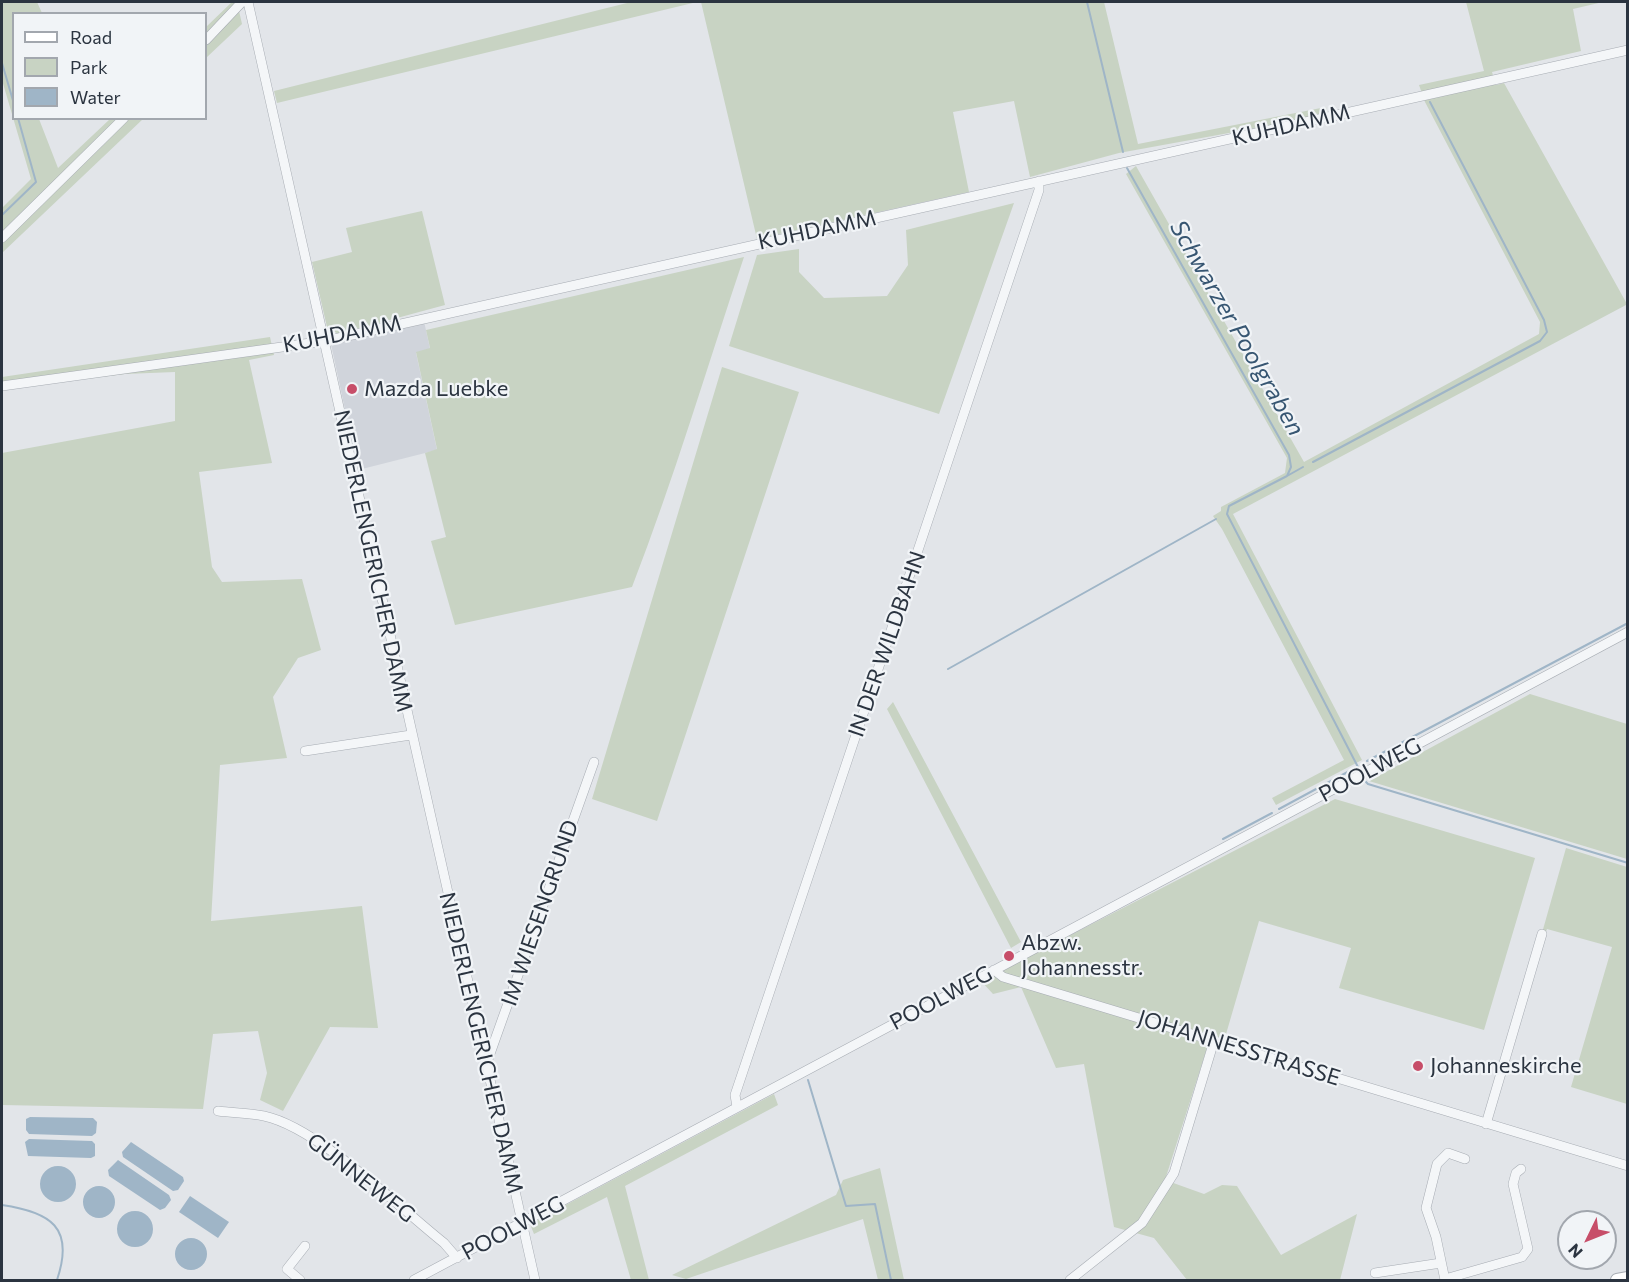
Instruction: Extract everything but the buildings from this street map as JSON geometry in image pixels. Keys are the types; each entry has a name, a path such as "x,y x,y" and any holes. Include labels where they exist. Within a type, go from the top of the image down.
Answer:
{"main road":[{"path":"1617,1281 1628,1278"}],"street":[{"path":"207,38 242,2"},
{"name":"NIEDERLENGERICHER DAMM","path":"248,2 535,1281"},
{"name":"KUHDAMM","path":"2,386 325,341 1628,50"},
{"path":"2,238 122,120"},
{"name":"IN DER WILDBAHN","path":"737,1107 735,1095 1035,202 1039,181"},
{"name":"POOLWEG","path":"414,1281 1628,632"},
{"name":"NIEDERLENGERICHER DAMM","path":"304,751 411,735"},
{"name":"IM WIESENGRUND","path":"486,1065 594,762"},
{"path":"1485,1124 1542,934"},
{"name":"JOHANNESSTRASSE","path":"994,970 1003,977 1628,1166"},
{"path":"1070,1281 1142,1223 1174,1173 1214,1041"},
{"name":"GÜNNEWEG","path":"218,1111 266,1116 303,1133 339,1158 444,1243 457,1258"},
{"path":"1465,1159 1448,1153 1437,1164 1426,1208 1436,1237 1445,1280 1522,1257 1528,1249 1513,1184 1516,1173 1521,1169"},
{"path":"300,1281 287,1269 305,1246"},
{"path":"1375,1274 1441,1263"}],"shaded area":[{"path":"424,321 430,349 416,353 437,450 358,470 331,344"}],"green space":[{"path":"2,2 37,2 42,12 12,12 12,114 2,80"},
{"path":"232,2 237,2 242,24 207,57 207,26"},
{"path":"631,2 697,2 277,103 274,91"},
{"path":"701,2 1104,2 1138,144 1326,107 1328,115 1119,153 1030,177 1014,101 953,112 969,192 757,239"},
{"path":"1466,2 1603,2 1573,9 1581,51 1492,72 1496,85 1504,83 1627,304 1627,307 1626,305 1233,514 1362,760 1276,805 1272,798 1344,760 1213,516 1221,511 1221,507 1285,473 1287,458 1126,174 1136,166 1304,462 1539,334 1540,322 1425,102 1419,85 1484,71"},
{"path":"14,120 39,120 58,168 109,120 142,120 2,253 2,208 31,179"},
{"path":"1014,203 939,414 729,346 757,255 799,249 799,272 824,298 887,296 908,265 906,230"},
{"path":"422,211 445,305 338,334 327,327 312,262 352,252 346,228"},
{"path":"744,257 676,464 632,587 455,625 431,541 446,537 425,453 437,449 416,352 430,348 426,330"},
{"path":"270,337 274,355 249,360 272,463 199,472 212,567 222,582 302,579 321,650 298,658 273,697 287,758 220,765 211,921 362,906 378,1028 330,1027 283,1111 260,1100 267,1073 258,1031 213,1034 203,1109 2,1105 2,453 175,421 175,372 125,374 2,389 2,377"},
{"path":"722,367 799,392 657,821 592,799"},
{"path":"1530,694 1627,724 1627,859 1369,781"},
{"path":"893,702 1021,942 1011,948 887,709"},
{"path":"1335,799 1535,858 1484,1030 1339,988 1351,948 1259,921 1224,1041 1207,1048 1165,1180 1204,1194 1222,1185 1237,1186 1281,1255 1357,1214 1340,1280 1187,1280 1154,1238 1114,1227 1084,1064 1056,1068 1021,987 993,994 981,981"},
{"path":"1566,848 1627,867 1627,1104 1571,1087 1612,947 1547,929 1545,934 1542,933"},
{"path":"774,1094 778,1105 625,1186 649,1280 631,1280 607,1197 534,1234 530,1224"},
{"path":"880,1168 904,1280 878,1280 863,1219 686,1279 672,1275 836,1195 843,1180"}],"water":[{"path":"30,1117 93,1118 97,1122 96,1133 92,1136 29,1134 26,1130 26,1119"},
{"path":"29,1139 92,1141 95,1144 95,1156 91,1158 28,1156 25,1142"},
{"path":"131,1142 183,1177 184,1181 178,1190 173,1191 123,1157 122,1152"},
{"path":"118,1160 169,1195 171,1200 165,1208 160,1210 109,1176 108,1170"},
{"path":"58,1166 70,1172 76,1184 70,1196 58,1202 46,1196 40,1184 46,1172"},
{"path":"99,1186 110,1191 115,1202 110,1213 99,1218 88,1213 83,1202 88,1191"},
{"path":"190,1196 229,1222 218,1238 179,1212"},
{"path":"135,1211 147,1217 153,1229 147,1241 135,1247 123,1241 117,1229 123,1217"},
{"path":"191,1238 202,1243 207,1254 202,1265 191,1270 180,1265 175,1254 180,1243"}],"waterway":[{"name":"Schwarzer Poolgraben","path":"1087,2 1123,152"},
{"path":"2,63 12,97"},
{"path":"1313,462 1540,341 1547,332 1544,320 1430,102"},
{"path":"2,215 36,182 19,120"},
{"name":"Schwarzer Poolgraben","path":"1127,168 1289,455 1291,467 1287,476 1229,506 1227,514 1359,769"},
{"path":"1287,476 1303,467"},
{"path":"948,669 1216,519"},
{"path":"1367,761 1628,623"},
{"path":"1279,809 1355,768"},
{"name":"Schwarzer Poolgraben","path":"1363,779 1368,784 1628,863"},
{"path":"1223,839 1272,813"},
{"path":"808,1080 846,1206 875,1204 891,1280"},
{"path":"2,1205 33,1212 54,1225 63,1247 57,1280"}],"place":[{"name":"Mazda Luebke","path":"352,389"},
{"name":"Abzw. Johannesstr.","path":"1009,956"},
{"name":"Johanneskirche","path":"1418,1066"}]}
